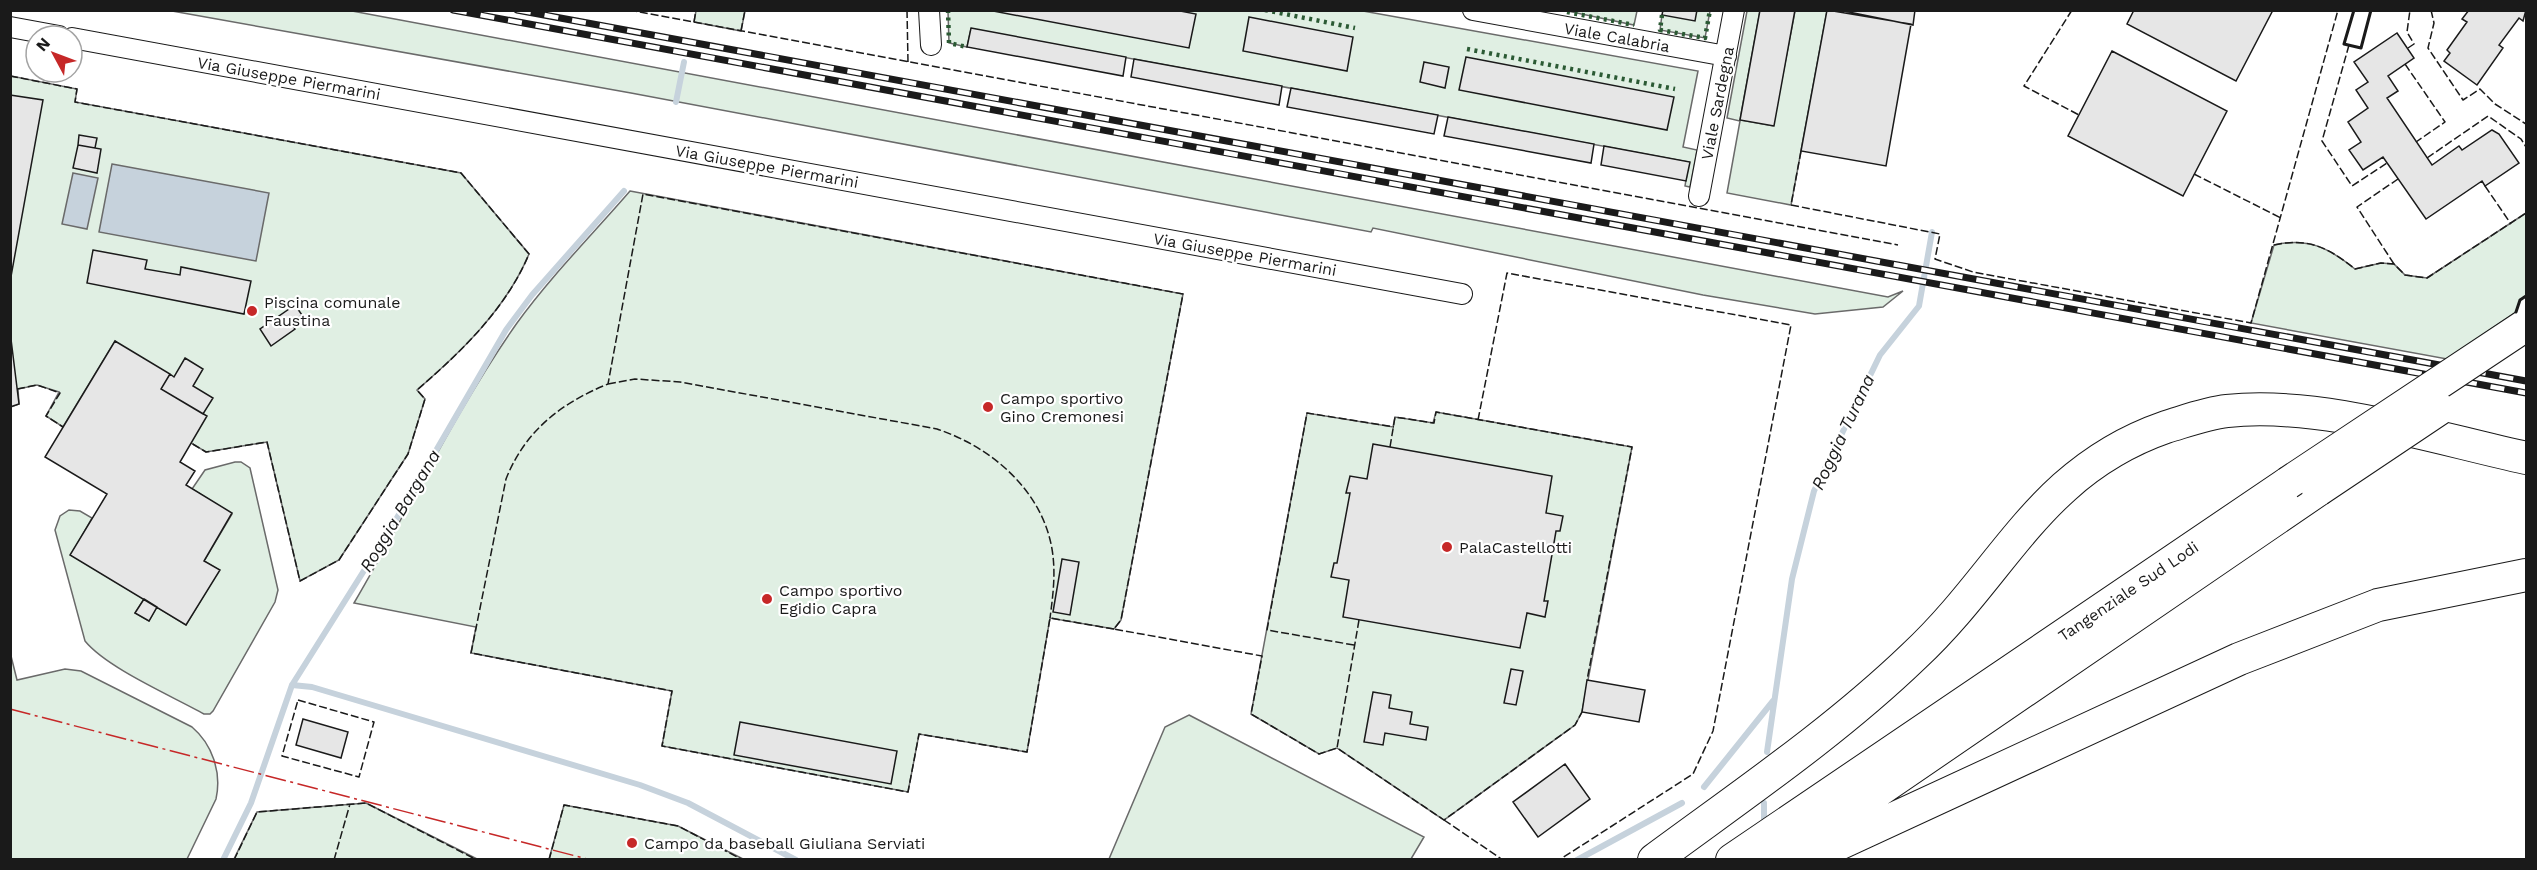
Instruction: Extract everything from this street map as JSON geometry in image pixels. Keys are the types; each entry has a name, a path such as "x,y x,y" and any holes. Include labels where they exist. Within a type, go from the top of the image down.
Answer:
{"highway":[{"name":"Tangenziale Sud Lodi","path":"1732,860 2288,483 2526,325"},
{"name":"Tangenziale Sud Lodi","path":"1777,860 2526,350"},
{"path":"1654,860 1869,697 1915,656 1959,610 2032,516 2065,484 2103,455 2145,435 2225,411 2273,409 2343,417 2526,458"},
{"path":"1804,860 2239,658 2378,605 2526,575"}],"street":[{"path":"929,10 931,45"},
{"name":"Viale Calabria","path":"1473,10 1726,56"},
{"name":"Viale Sardegna","path":"1700,196 1734,10"},
{"name":"Via Giuseppe Piermarini","path":"84,40 1462,294"}],"green space":[{"path":"1567,10 1637,11 1634,25"},
{"path":"172,11 352,11 1888,297 1903,291 1883,307 1815,314 1703,295 1373,228 1371,232 631,93"},
{"path":"696,11 745,11 741,31 694,22"},
{"path":"948,11 1363,11 1698,71 1683,147 1697,150 1690,187 1685,186 1689,162 971,29 967,47 949,43"},
{"path":"1710,11 1705,38 1660,30 1662,15"},
{"path":"1747,11 1760,11 1740,120 1773,126 1795,11 1827,11 1791,205 1727,193 1740,121 1727,118"},
{"name":"Piscina comunale Faustina","path":"11,76 24,79 24,84 52,84 77,89 75,102 461,173 529,254 508,293 481,328 417,390 425,399 408,454 339,560 300,581 267,442 206,452 191,443 161,389 115,341 63,427 46,416 59,392 37,385 18,389 19,404 11,407"},
{"path":"630,191 1183,294 1121,620 1114,629 1050,618 1027,752 919,734 908,792 662,746 672,691 471,653 476,627 354,603 452,426 494,357 544,289"},
{"path":"2526,213 2526,296 2520,300 2516,312 2447,359 2251,323 2274,245 2297,242 2318,246 2336,255 2355,269 2381,263 2394,264 2405,275 2427,278"},
{"path":"1436,412 1632,447 1582,712 1575,725 1444,820 1337,748 1319,754 1251,714 1307,413 1393,427 1395,417 1433,423"},
{"path":"241,462 250,468 278,590 275,602 213,711 210,714 204,714 124,671 95,651 85,641 55,530 60,516 69,510 80,511 92,518 71,555 144,599 135,613 149,621 157,607 186,625 219,570 204,561 232,514 192,489 205,470"},
{"path":"10,652 17,680 65,669 81,671 192,727 199,734 214,759 218,789 216,799 187,859 11,859"},
{"path":"1189,715 1424,837 1411,859 1109,859 1165,727"},
{"path":"366,803 477,859 234,859 257,812"},
{"name":"Campo da baseball Giuliana Serviati","path":"564,805 678,826 743,859 549,859"}],"shaded area":[{"path":"112,164 269,193 256,261 99,232"},
{"path":"73,173 98,178 87,229 62,224"}],"building":[{"path":"988,10 1175,10 1196,14 1189,48"},
{"path":"1663,10 1697,10 1695,21 1662,15"},
{"path":"1760,10 1795,10 1774,126 1740,120"},
{"path":"1827,10 1911,24 1886,166 1801,151"},
{"path":"1839,10 1915,10 1913,25"},
{"path":"2134,10 2273,10 2236,81 2127,24"},
{"path":"2469,10 2526,10 2523,21 2519,18 2499,45 2503,48 2477,85 2444,61 2450,53 2447,50 2467,22 2462,19"},
{"path":"1249,17 1353,37 1347,71 1243,51"},
{"path":"971,28 1126,57 1123,76 967,47"},
{"path":"2397,33 2414,58 2388,76 2398,91 2387,98 2432,165 2459,146 2462,150 2492,130 2499,134 2519,163 2485,186 2482,181 2426,219 2383,157 2363,170 2349,150 2361,142 2348,122 2368,108 2356,90 2368,82 2354,62"},
{"path":"2112,51 2227,111 2183,196 2068,136"},
{"path":"1466,57 1674,97 1667,130 1459,90"},
{"path":"1134,59 1282,86 1279,105 1131,77"},
{"path":"1424,62 1449,67 1445,88 1420,82"},
{"path":"1291,88 1438,115 1434,134 1287,107"},
{"path":"10,95 43,100 10,282"},
{"path":"1448,117 1594,144 1591,163 1444,136"},
{"path":"79,135 97,138 95,148 78,145"},
{"path":"78,145 101,149 97,173 73,168"},
{"path":"1604,146 1690,162 1686,181 1601,165"},
{"path":"93,250 147,260 145,269 180,275 181,267 251,281 244,314 87,283"},
{"path":"295,305 302,315 291,323 295,329 271,346 260,329"},
{"path":"10,331 19,404 10,407"},
{"path":"115,341 170,374 161,389 207,416 180,462 195,471 186,485 232,513 204,561 220,570 186,625 70,555 107,494 45,457"},
{"path":"185,358 203,369 193,386 213,398 203,414 161,389 170,374 174,377"},
{"name":"PalaCastellotti","path":"1373,444 1552,476 1546,513 1563,516 1560,531 1556,531 1544,601 1548,601 1545,617 1527,613 1520,648 1343,617 1349,580 1331,577 1334,563 1337,563 1350,493 1346,493 1350,476 1367,479"},
{"path":"1062,559 1079,562 1070,615 1053,612"},
{"path":"144,599 157,607 149,621 135,613"},
{"path":"1511,669 1523,671 1516,705 1504,703"},
{"path":"1587,680 1645,690 1639,722 1582,712"},
{"path":"1373,692 1391,695 1389,708 1412,712 1410,724 1428,727 1426,740 1385,733 1383,745 1364,742"},
{"path":"303,719 348,732 341,758 296,745"},
{"path":"740,722 897,751 891,784 734,755"},
{"path":"1565,764 1590,799 1538,837 1513,802"}],"waterway":[{"name":"Roggia Bargana","path":"676,102 684,62"},
{"name":"Roggia Bargana","path":"223,860 251,803 292,685 394,523 506,330 532,295 624,191"},
{"name":"Roggia Turana","path":"1767,752 1792,579 1814,491 1880,355 1919,306 1932,232"},
{"path":"292,685 312,687 640,785 688,803 796,860"},
{"path":"1704,787 1773,701"},
{"path":"1577,860 1682,803"},
{"name":"Roggia Turana","path":"1764,803 1764,822"}],"railway":[{"path":"453,10 2526,393"},
{"path":"517,10 2526,381"}],"hedge":[{"path":"948,10 949,43 967,47"},
{"path":"1265,10 1355,28"},
{"path":"1662,15 1660,30 1705,38 1710,10"},
{"path":"1567,12 1634,25"},
{"path":"1467,49 1675,89"}],"fence":[{"path":"629,10 1898,245"},
{"path":"694,22 696,10"},
{"path":"741,31 745,10"},
{"path":"907,10 908,62"},
{"path":"2072,10 2024,86 2079,115"},
{"path":"1801,151 1791,205 1940,234 1935,259 1973,272 2251,323 2338,10"},
{"path":"2408,48 2414,44 2407,32 2410,10"},
{"path":"2431,10 2434,23 2428,48 2463,100 2480,89 2495,104 2526,124"},
{"path":"2349,45 2322,141 2352,186 2387,163"},
{"path":"2405,64 2445,122 2416,142"},
{"path":"10,76 77,89 75,102 461,173 529,254 508,293 495,311 466,345 417,390 425,399 408,454 339,560 300,581 267,442 206,452 191,443"},
{"path":"2427,158 2488,116 2521,139 2526,147"},
{"path":"2194,174 2281,218"},
{"path":"2394,264 2357,207 2398,179"},
{"path":"2485,186 2511,224"},
{"path":"1114,629 1050,618 1027,752 919,734 908,792 662,746 672,691 471,653 506,479 514,462 523,447 546,421 575,400 608,384 643,194 1183,294 1121,620 1114,629 1262,656 1251,714 1319,754 1337,748"},
{"path":"2274,245 2297,242 2318,246 2336,255 2355,269 2381,263 2394,264 2405,275 2427,278 2526,213"},
{"path":"1478,420 1507,273 1791,325 1713,731 1693,774 1559,860"},
{"path":"608,384 635,379 680,382 937,429 976,447 994,459 1025,490 1046,528 1054,567 1050,618"},
{"path":"17,389 37,385 60,393 46,416 63,427"},
{"path":"1390,447 1395,417 1434,423 1436,412 1632,447 1587,680"},
{"path":"1354,645 1267,630 1307,413 1394,427"},
{"path":"1359,620 1337,748 1444,820 1575,725 1582,712"},
{"path":"298,700 374,722 359,777 282,756 298,700"},
{"path":"234,860 257,812 366,803 477,860"},
{"path":"334,860 350,804"},
{"path":"549,860 564,805 678,826 743,860"},
{"path":"1444,820 1503,860"}],"wall":[{"path":"2354,10 2344,44 2361,48 2371,10"},
{"path":"2516,312 2520,300 2526,296"}],"power":[{"path":"10,709 591,860"}],"place":[{"name":"Piscina comunale Faustina","path":"252,311"},
{"name":"Campo sportivo Gino Cremonesi","path":"988,407"},
{"name":"PalaCastellotti","path":"1447,547"},
{"name":"Campo sportivo Egidio Capra","path":"767,599"},
{"name":"Campo da baseball Giuliana Serviati","path":"632,843"}]}
